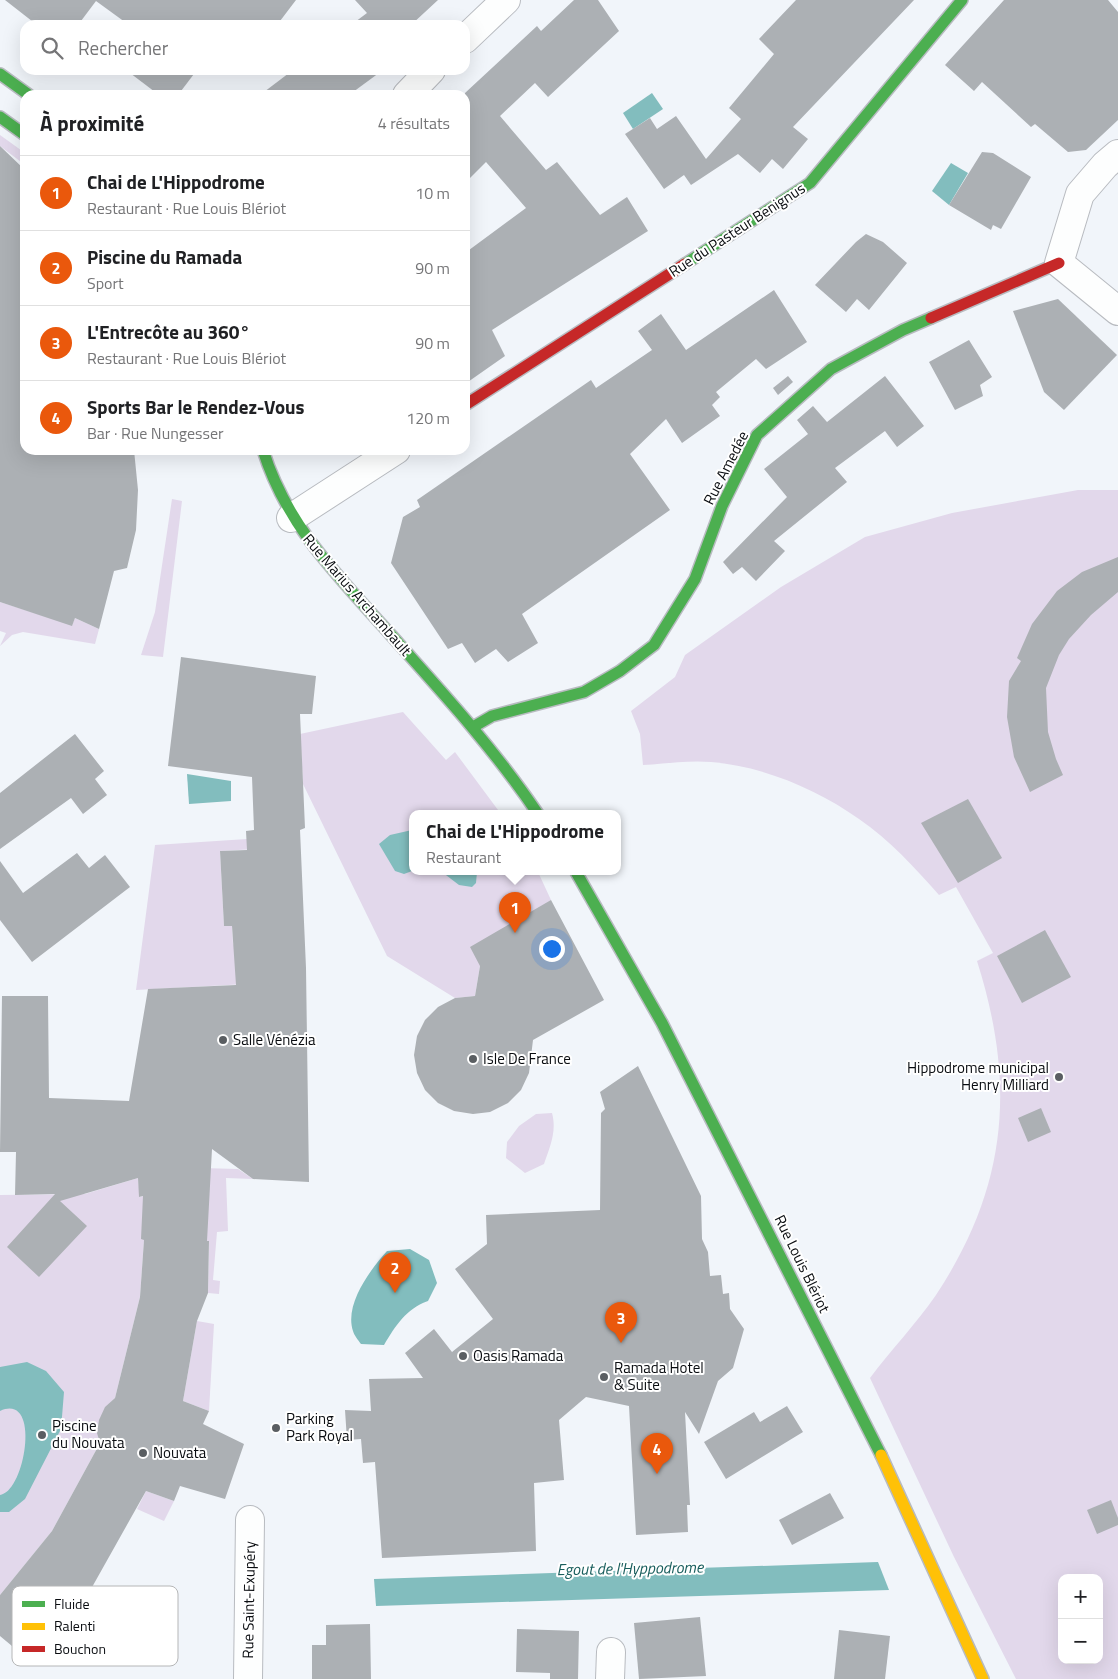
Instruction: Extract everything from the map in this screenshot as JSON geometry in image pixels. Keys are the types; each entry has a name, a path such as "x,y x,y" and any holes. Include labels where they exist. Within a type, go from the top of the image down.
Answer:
{"street":[{"path":"470,33 506,0"},
{"name":"Rue du Pasteur Benignus","path":"470,403 810,183 962,0"},
{"path":"0,74 23,90"},
{"path":"412,90 427,75"},
{"path":"0,117 20,132"},
{"path":"1118,154 1104,165 1080,194 1058,263 1118,311"},
{"name":"Rue Amedée","path":"473,727 492,716 584,692 620,671 654,645 695,579 722,506 757,435 831,370 903,330 1058,263"},
{"name":"Rue Marius Archambault","path":"265,455 278,494 291,518 361,603 473,727"},
{"path":"291,518 388,455"},
{"path":"473,727 535,810"},
{"name":"Rue Louis Blériot","path":"578,875 671,1039 762,1218 874,1442 983,1679"},
{"name":"Rue Saint-Exupéry","path":"248,1679 250,1531"},
{"path":"610,1679 611,1652"}],"shaded area":[{"path":"0,135 20,149 20,161 0,146"},
{"name":"Hippodrome municipal Henry Milliard","path":"1078,490 1118,490 1118,1679 1016,1679 954,1557 870,1378 936,1295 960,1254 978,1214 991,1174 998,1133 1000,1092 997,1050 989,1006 977,961 993,953 956,887 939,895 892,845 859,819 825,798 769,774 730,764 694,761 643,765 640,734 631,711 675,677 685,655 781,587 865,537 952,513"},
{"path":"172,499 182,501 163,657 141,655 155,612"},
{"path":"0,602 72,625 75,618 99,629 95,644 23,632 12,635 0,646 6,633 0,631"},
{"path":"403,712 446,760 455,752 498,810 409,810 409,875 539,875 551,900 480,966 475,996 455,998 387,956 303,784 300,734"},
{"path":"247,839 258,849 220,851 224,926 232,926 233,944 272,969 306,968 305,981 136,990 155,845"},
{"path":"552,1113 553,1133 544,1164 525,1173 506,1158 507,1142 519,1126 536,1114"},
{"path":"201,1168 238,1169 253,1179 226,1178 228,1231 217,1232 213,1280 220,1281 219,1294 208,1293 209,1242 207,1241"},
{"path":"138,1178 140,1197 143,1196 144,1240 140,1297 115,1398 100,1418 98,1436 100,1443 52,1531 0,1595 0,1195 85,1194"},
{"path":"197,1321 214,1324 209,1411 183,1401"},
{"path":"146,1491 174,1501 164,1521 137,1509"}],"water":[{"path":"652,93 663,109 633,129 623,113"},
{"path":"951,163 968,173 949,205 932,191"},
{"path":"187,774 231,781 231,801 189,804"},
{"path":"409,831 409,872 404,874 395,871 379,844 390,835"},
{"path":"446,875 477,875 476,883 472,887 459,885"},
{"path":"410,1249 429,1260 437,1283 428,1301 414,1308 397,1324 384,1345 361,1344 356,1338 351,1321 352,1310 361,1288 387,1251"},
{"name":"Piscine du Nouvata","path":"27,1362 46,1371 64,1392 61,1429 25,1499 9,1512 0,1512 0,1495 9,1490 22,1463 25,1429 21,1416 13,1409 0,1411 0,1367"},
{"path":"878,1562 889,1590 376,1606 374,1579"}],"building":[{"path":"5,0 296,0 281,20 122,20 96,1 82,20 31,20"},
{"path":"355,0 438,0 416,20 358,20 367,13"},
{"path":"574,0 598,0 619,31 548,97 535,83 500,116 546,170 557,162 600,215 627,197 648,231 492,330 505,356 470,380 470,249 526,208 486,162 470,178 470,90 468,90 537,26 541,31"},
{"path":"796,0 914,0 793,127 808,139 783,169 772,159 760,173 738,154 691,185 684,175 664,189 625,134 650,118 657,129 676,116 706,159 741,119 729,108 774,54 759,39"},
{"path":"1004,0 1108,0 1118,12 1118,120 1086,150 1068,152 1035,124 1031,127 982,82 974,91 945,65"},
{"path":"133,75 193,75 182,90 152,90"},
{"path":"286,75 376,75 356,90 267,90"},
{"path":"0,146 20,165 20,455 134,455 138,490 136,530 127,568 114,571 99,629 75,618 72,626 0,602"},
{"path":"982,152 993,153 1031,177 1001,229 993,225 991,230 949,205"},
{"path":"866,234 883,242 907,263 869,310 857,299 846,312 815,285"},
{"path":"774,290 807,342 766,369 756,359 716,392 720,397 712,405 720,416 682,443 666,419 630,454 670,510 522,614 538,643 508,662 496,649 475,663 462,643 448,649 391,563 403,517 420,507 417,500 591,380 596,388 652,350 638,331 661,314 686,350"},
{"path":"1058,299 1117,355 1064,410 1044,392 1013,311"},
{"path":"969,340 992,377 980,385 983,396 955,410 929,362"},
{"path":"788,376 793,382 778,395 773,388"},
{"path":"885,376 924,426 897,447 885,431 835,468 847,482 774,541 785,551 756,581 742,567 733,574 723,562 787,497 764,469 808,434 797,420 813,406 827,422"},
{"path":"1118,557 1118,592 1091,615 1069,639 1059,655 1046,688 1048,732 1063,775 1030,792 1014,757 1007,717 1009,681 1021,661 1017,658 1032,624 1057,591 1082,572"},
{"path":"181,657 316,676 312,714 300,714 305,828 300,830 306,968 309,1182 253,1179 212,1149 207,1241 209,1241 208,1293 197,1321 183,1401 209,1411 203,1424 244,1444 225,1499 180,1486 174,1501 146,1491 93,1586 12,1586 12,1646 0,1636 0,1595 52,1531 100,1443 97,1433 99,1420 105,1407 115,1398 140,1297 144,1240 141,1239 143,1196 139,1197 138,1178 60,1201 87,1226 39,1277 7,1247 55,1194 15,1195 16,1152 0,1152 2,996 48,996 49,1098 129,1101 148,989 236,985 232,926 224,926 220,851 247,850 246,831 254,830 252,777 168,766"},
{"path":"75,734 104,771 95,779 107,795 83,814 71,798 0,849 0,793"},
{"path":"968,799 1002,858 958,883 921,823"},
{"path":"77,853 89,868 105,855 130,887 32,962 0,920 0,861 23,893"},
{"path":"551,900 604,1000 533,1040 529,1073 521,1090 508,1103 490,1112 473,1114 454,1111 438,1103 425,1090 417,1073 414,1055 417,1036 425,1020 438,1007 455,998 475,996 480,966 470,947"},
{"path":"1045,930 1071,977 1022,1003 997,956"},
{"path":"638,1066 701,1196 702,1239 708,1252 710,1276 721,1275 723,1294 729,1293 730,1309 744,1329 733,1368 718,1381 699,1434 685,1412 690,1505 687,1505 688,1532 636,1535 629,1406 586,1397 559,1420 564,1480 534,1483 536,1551 382,1558 375,1462 363,1463 361,1439 347,1440 345,1410 371,1411 369,1379 423,1378 405,1353 434,1329 452,1352 493,1319 455,1269 487,1244 486,1215 600,1210 601,1113 605,1109 600,1092"},
{"path":"1041,1108 1051,1132 1028,1142 1018,1118"},
{"path":"787,1406 803,1432 726,1479 704,1442 754,1412 760,1422"},
{"path":"830,1493 844,1518 792,1545 779,1520"},
{"path":"1111,1500 1118,1518 1118,1525 1097,1534 1087,1510"},
{"path":"700,1617 706,1676 639,1679 634,1623"},
{"path":"370,1624 371,1679 312,1679 312,1645 326,1645 326,1625"},
{"path":"517,1629 579,1631 578,1679 550,1679 550,1673 516,1672"},
{"path":"839,1630 890,1636 885,1679 834,1679"}],"traffic: fast":[{"path":"685,264 810,183 962,0"},
{"path":"0,74 22,90"},
{"path":"0,117 20,131"},
{"path":"473,727 492,716 584,692 620,671 654,645 695,579 722,506 757,435 831,369 903,330 931,318"},
{"path":"265,455 273,478 286,503 316,550 468,722 535,810"},
{"path":"578,875 662,1023 881,1455"}],"traffic: slow":[{"path":"881,1455 983,1679"}],"traffic: jam":[{"path":"931,318 1059,263"},
{"path":"470,402 685,264"}],"place":[{"name":"Chai de L'Hippodrome","path":"515,933"},
{"name":"Salle Vénézia","path":"223,1040"},
{"name":"Isle De France","path":"473,1059"},
{"name":"Hippodrome municipal Henry Milliard","path":"1059,1077"},
{"name":"Piscine du Ramada","path":"395,1293"},
{"name":"L'Entrecôte au 360°","path":"621,1343"},
{"name":"Oasis Ramada","path":"463,1356"},
{"name":"Ramada Hotel & Suite","path":"604,1377"},
{"name":"Parking Park Royal","path":"276,1428"},
{"name":"Piscine du Nouvata","path":"42,1435"},
{"name":"Nouvata","path":"143,1453"},
{"name":"Sports Bar le Rendez-Vous","path":"657,1474"}],"water label":[{"name":"Egout de l'Hyppodrome","path":"630,1568"}]}
